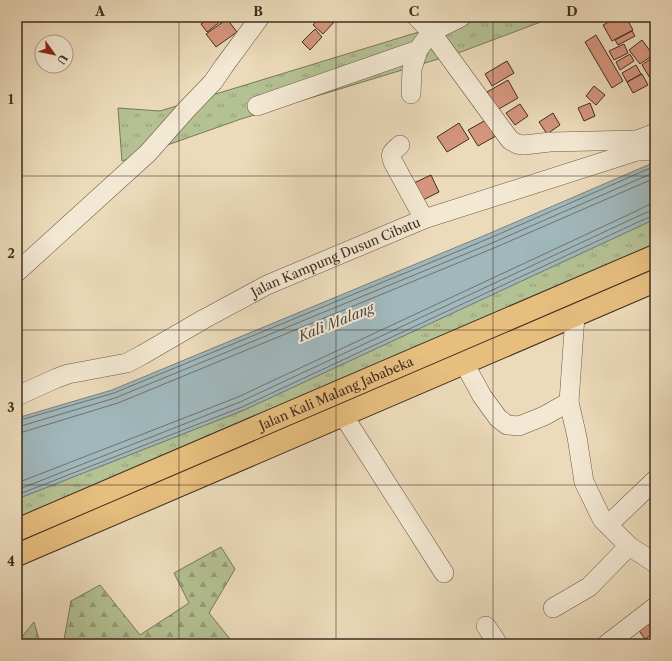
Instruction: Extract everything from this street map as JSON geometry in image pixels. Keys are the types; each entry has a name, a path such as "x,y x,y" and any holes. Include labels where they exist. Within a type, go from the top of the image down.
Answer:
{"main road":[{"name":"Jalan Kali Malang Jababeka","path":"17,530 655,256"},
{"name":"Jalan Kali Malang Jababeka","path":"17,555 655,281"},
{"path":"424,355 434,376"}],"street":[{"path":"17,272 148,153 213,82 260,17"},
{"path":"417,17 431,32 510,140 517,144 524,145 550,142 643,147"},
{"path":"411,94 412,69 418,50 431,32 461,17"},
{"path":"257,106 418,50"},
{"name":"Jalan Kampung Dusun Cibatu","path":"17,396 68,374 127,363 267,285 424,219 643,147 655,133"},
{"path":"400,144 391,153 391,156 424,219"},
{"path":"575,316 569,402 577,436 584,482 602,519 629,546 655,563"},
{"path":"464,363 482,396 498,418 507,425 519,426 544,416 569,402"},
{"path":"343,415 444,573"},
{"path":"608,525 655,480"},
{"path":"553,608 589,587 629,546"},
{"path":"607,644 655,607"},
{"path":"486,626 498,644"}],"green space":[{"path":"468,17 554,17 458,53 241,119 122,161 118,108 160,111"},
{"path":"655,219 655,281 17,555 17,499 244,410"},
{"path":"221,547 235,569 209,613 234,644 67,644 64,640 71,601 100,585 140,635 189,603 174,573"},
{"path":"34,622 40,644 17,644 17,643"}],"water":[{"name":"Kali Malang","path":"655,162 655,219 244,410 17,499 17,418 112,390 488,234"}],"building":[{"path":"210,17 226,17 207,32 201,24"},
{"path":"320,17 333,17 336,20 323,34 313,25"},
{"path":"618,17 626,17 633,30 612,41 603,25"},
{"path":"227,19 237,32 216,47 206,34"},
{"path":"315,29 322,37 310,50 302,42"},
{"path":"632,31 635,36 618,45 615,40"},
{"path":"596,35 623,81 612,88 585,42"},
{"path":"642,40 653,55 640,64 629,50"},
{"path":"624,44 628,53 614,60 609,51"},
{"path":"630,54 634,61 620,70 616,62"},
{"path":"653,57 655,61 655,82 653,83 642,65"},
{"path":"507,61 514,73 492,86 485,74"},
{"path":"636,65 641,74 627,82 622,73"},
{"path":"642,74 648,85 633,93 627,82"},
{"path":"508,80 518,98 497,110 487,92"},
{"path":"594,86 605,95 596,105 586,96"},
{"path":"590,103 595,116 584,121 578,108"},
{"path":"520,104 528,116 515,125 506,113"},
{"path":"553,113 560,125 547,134 539,122"},
{"path":"486,120 496,136 478,146 468,130"},
{"path":"459,123 469,139 447,152 437,137"},
{"path":"431,175 439,192 423,200 414,183"},
{"path":"655,611 655,632 645,639 635,625"}]}
